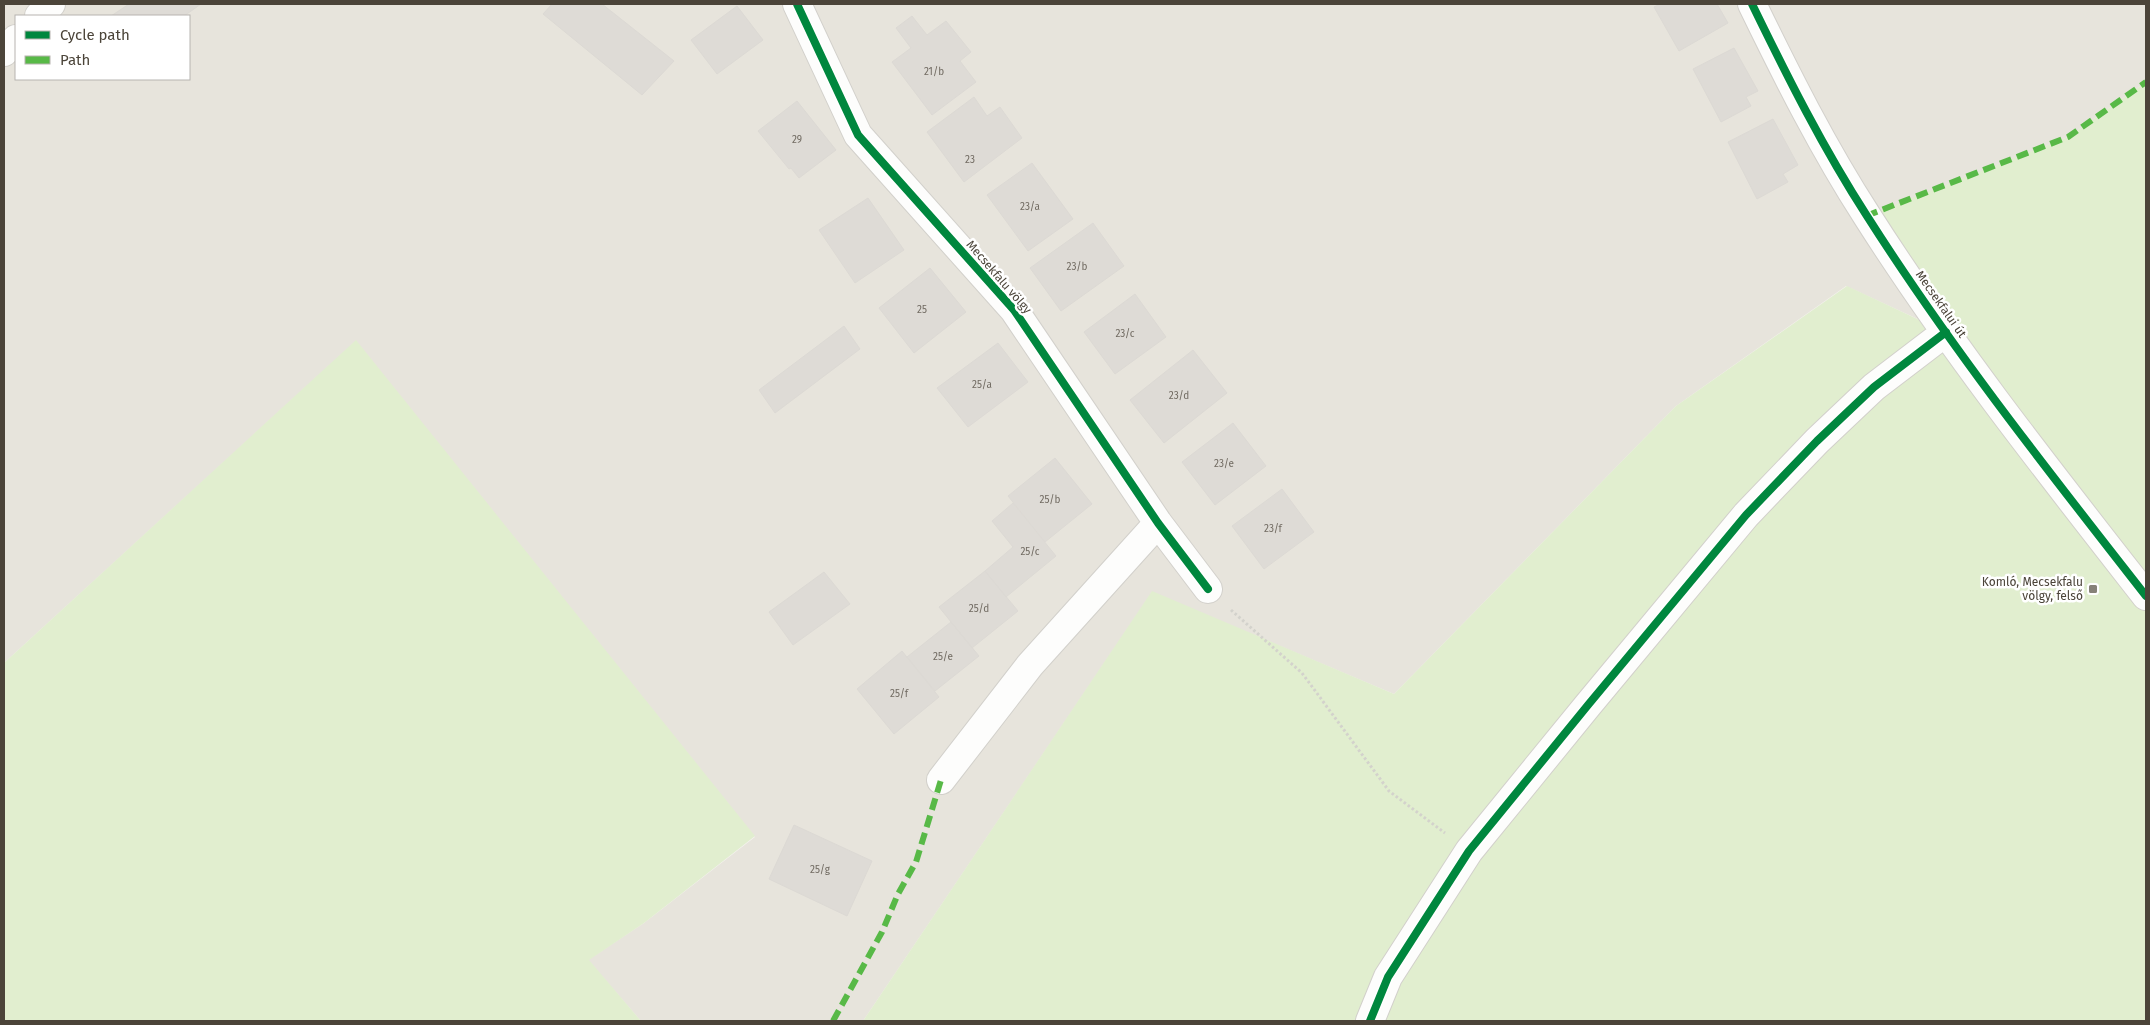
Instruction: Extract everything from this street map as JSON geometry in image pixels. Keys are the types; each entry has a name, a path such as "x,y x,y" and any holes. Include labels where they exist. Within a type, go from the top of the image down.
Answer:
{"street":[{"path":"40,15 51,4"},
{"name":"Mecsekfalu völgy","path":"797,4 858,135 1014,310 1158,523 1208,589"},
{"name":"Mecsekfalui út","path":"1752,4 1802,104 1866,216 1946,332 2035,454 2146,596"},
{"path":"4,52 15,40"},
{"path":"1370,1021 1388,977 1469,851 1746,514 1817,441 1874,387 1946,332"},
{"path":"941,780 1030,664 1158,523"}],"path":[{"path":"1208,589 1302,673 1389,791 1469,851"}],"shaded area":[{"path":"4,4 2146,4 2146,82 2068,137 1976,174 1946,332 1846,286 1676,406 1394,694 1152,592 863,1021 641,1021 588,960 644,923 755,837 356,341 4,663"}],"green space":[{"path":"2146,82 2146,1021 863,1021 1152,591 1394,694 1676,406 1847,286 1945,332 1866,216 2068,137"},
{"path":"356,340 755,836 644,923 589,960 641,1021 4,1021 4,663"}],"building":[{"path":"129,4 201,4 185,15 112,15"},
{"path":"552,4 602,4 674,61 642,95 543,14"},
{"path":"1660,4 1717,4 1728,23 1679,51 1654,7"},
{"path":"737,6 763,40 717,74 691,40"},
{"path":"912,16 927,35 946,21 971,52 960,61 976,82 932,115 892,62 911,48 896,28"},
{"path":"1734,48 1758,91 1746,97 1751,106 1721,122 1693,69"},
{"path":"974,97 987,116 1000,107 1022,138 964,182 927,132"},
{"path":"797,101 836,150 799,178 791,168 789,169 758,131"},
{"path":"1773,119 1798,165 1783,174 1788,182 1757,199 1728,142"},
{"path":"1032,163 1073,219 1028,251 987,195"},
{"path":"868,198 904,250 855,283 819,230"},
{"path":"1093,223 1124,266 1061,311 1030,268"},
{"path":"930,268 966,312 914,353 879,308"},
{"path":"1135,294 1166,337 1115,374 1084,332"},
{"path":"844,326 860,349 775,413 759,390"},
{"path":"998,343 1028,382 968,427 937,388"},
{"path":"1193,350 1227,393 1164,443 1130,400"},
{"path":"1233,423 1266,466 1215,505 1182,462"},
{"path":"1055,458 1092,504 1045,542 1008,496"},
{"path":"1282,489 1314,532 1264,569 1232,526"},
{"path":"1013,503 1056,556 1006,597 985,571 1013,547 992,521"},
{"path":"985,571 1018,611 972,648 939,607"},
{"path":"824,572 850,604 793,645 769,612"},
{"path":"951,622 979,656 935,691 907,657"},
{"path":"902,651 939,697 894,734 857,689"},
{"path":"794,825 872,861 847,916 769,879"}],"marked path":[{"path":"1866,216 2068,137 2146,82"},
{"path":"833,1021 882,932 898,894 916,862 941,780"}],"cycle path":[{"path":"797,4 858,135 1014,310 1158,523 1208,589"},
{"path":"1752,4 1792,85 1821,138 1851,190 1899,265 1932,314 2002,409 2146,596"},
{"path":"1370,1021 1388,977 1469,851 1746,515 1817,441 1874,387 1946,332"}],"place":[{"name":"Komló, Mecsekfalu völgy, felső","path":"2093,589"}]}
